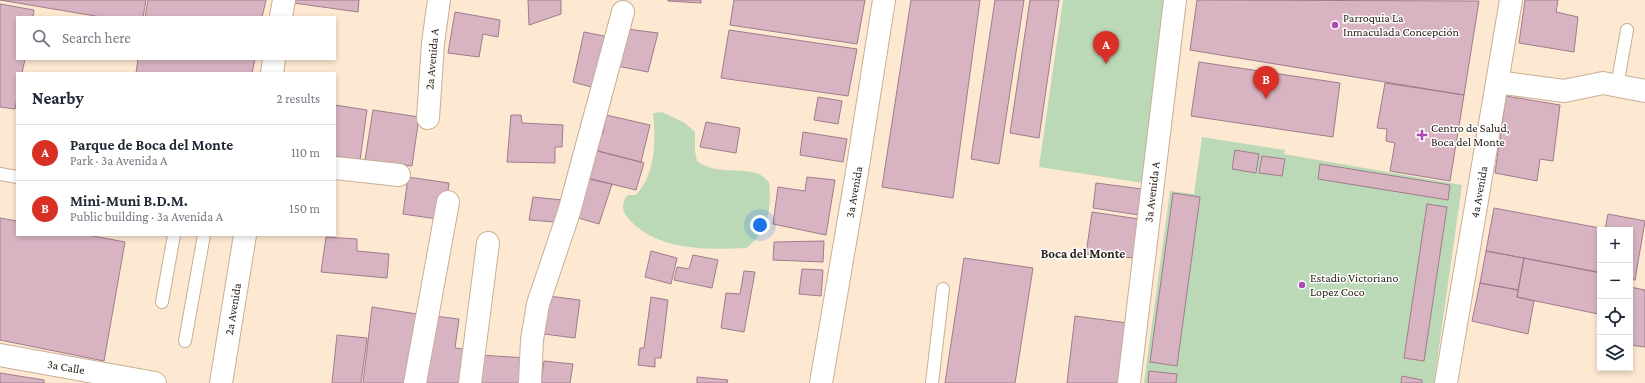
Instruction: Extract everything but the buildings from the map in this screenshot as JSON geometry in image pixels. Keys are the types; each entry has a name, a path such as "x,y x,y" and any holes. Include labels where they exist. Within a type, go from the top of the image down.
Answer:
{"street":[{"path":"281,16 284,0"},
{"name":"2a Avenida A","path":"428,118 433,43 439,0"},
{"name":"3a Avenida","path":"821,383 857,172 884,0"},
{"name":"3a Avenida A","path":"1129,383 1175,0"},
{"name":"4a Avenida","path":"1448,383 1511,0"},
{"path":"530,383 532,340 538,304 569,212 623,12"},
{"path":"272,72 274,60"},
{"path":"1497,82 1564,91 1597,83 1645,91"},
{"path":"336,168 399,175"},
{"path":"415,383 448,202"},
{"name":"2a Avenida","path":"221,383 245,236"},
{"path":"470,383 488,243"},
{"name":"3a Calle","path":"0,355 155,383"}],"lane":[{"path":"1617,86 1627,30"},
{"path":"0,174 16,177"},
{"path":"162,302 174,236"},
{"path":"185,341 204,236"},
{"path":"932,383 943,289"}],"green space":[{"path":"1063,0 1168,0 1144,183 1039,167"},
{"path":"662,112 685,123 695,132 695,151 697,161 711,168 759,174 769,182 770,202 766,223 756,240 747,248 699,248 667,242 652,236 639,228 625,214 623,208 624,200 628,195 636,195 648,177 654,145 653,113"},
{"name":"Estadio Victoriano Lopez Coco","path":"1202,137 1285,150 1284,154 1462,185 1434,383 1144,383 1170,191 1194,194"}],"place":[{"name":"Parroquia La Inmaculada Concepción","path":"1335,25"},
{"name":"Parque de Boca del Monte","path":"1106,64"},
{"name":"Mini-Muni B.D.M.","path":"1266,99"},
{"name":"Centro de Salud, Boca del Monte","path":"1422,135"},
{"name":"Estadio Victoriano Lopez Coco","path":"1302,285"}],"district":[{"name":"Boca del Monte","path":"1083,253"}]}
